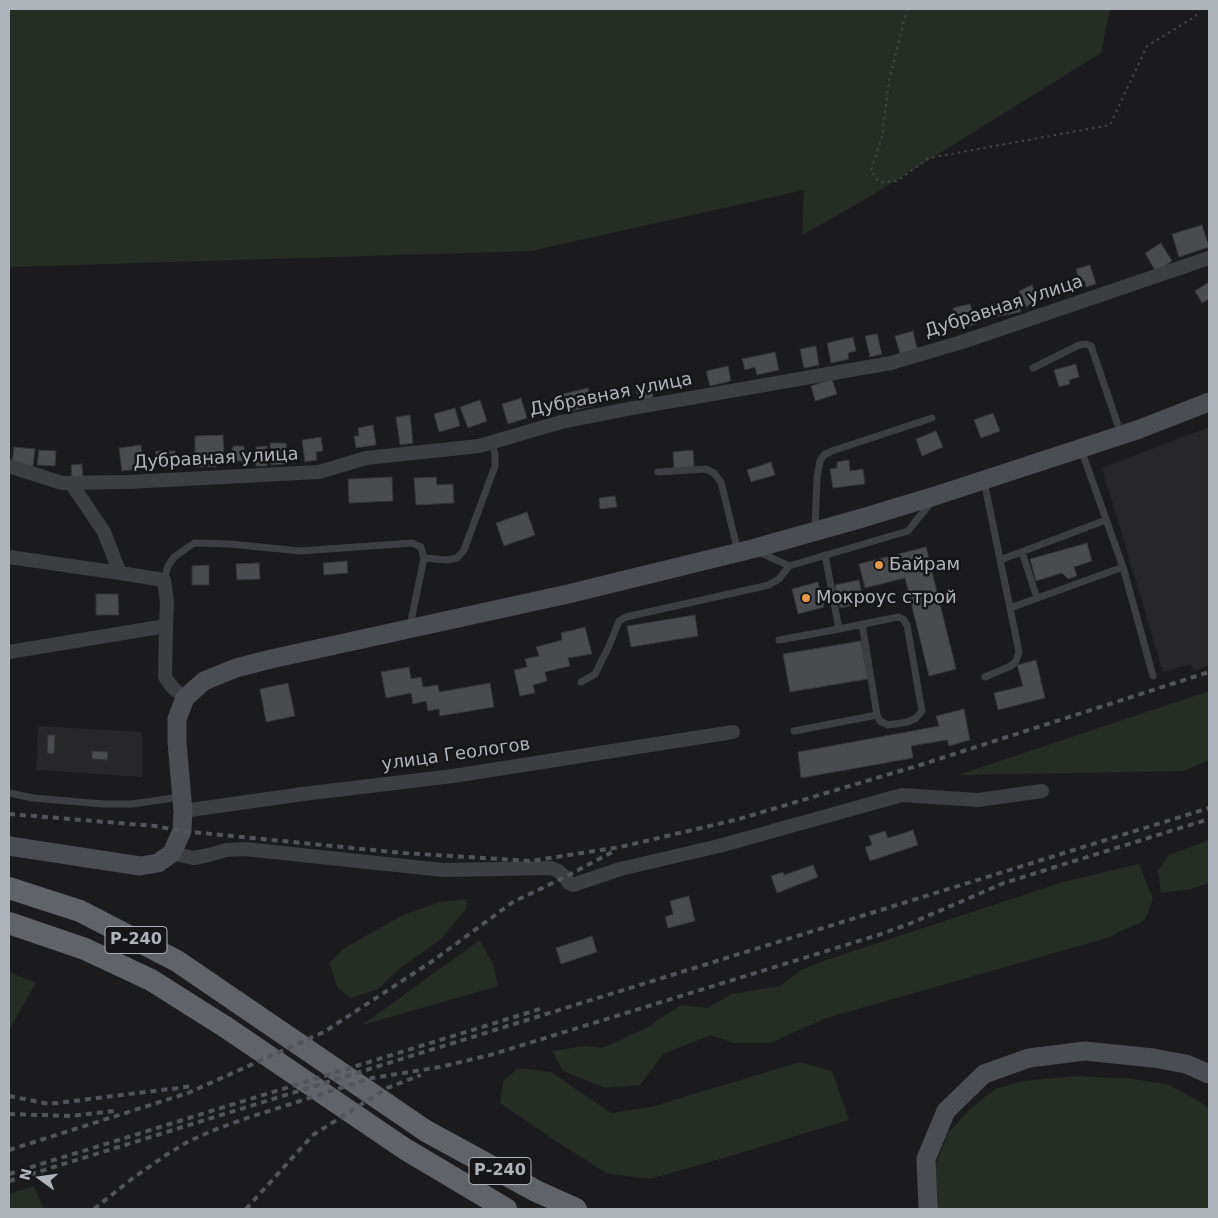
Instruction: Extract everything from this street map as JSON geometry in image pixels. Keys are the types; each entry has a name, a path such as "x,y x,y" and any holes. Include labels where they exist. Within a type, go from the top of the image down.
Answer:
{"highway":[{"name":"Р-240","path":"9,888 80,911 177,960 426,1131 536,1191 576,1209"},
{"name":"Р-240","path":"9,923 85,949 152,980 227,1028 405,1149 506,1209"}],"main road":[{"path":"9,846 140,866 158,863 172,853 182,831 183,804 177,719 185,698 204,681 236,668 568,594 746,551 938,495 1121,435 1209,402"},
{"path":"928,1209 926,1159 946,1111 984,1074 1029,1058 1085,1052 1153,1058 1186,1064 1209,1074"},
{"path":"1186,1064 1209,1088"}],"street":[{"name":"Дубравная улица","path":"9,466 62,483 128,482 319,472 366,458 479,446 561,422 891,363 965,341 1209,258"},
{"path":"71,483 104,532 120,573"},
{"path":"9,557 164,580 167,602 165,677 172,687 185,698"},
{"path":"9,652 166,626"},
{"name":"улица Геологов","path":"183,804 304,794 453,776 733,732"},
{"path":"172,853 193,858 226,850 246,849 443,870 551,868 558,871 569,884 574,886 620,869 719,846 902,795 978,800 1042,791"}],"lane":[{"path":"1033,368 1079,345 1086,344 1091,346 1121,435"},
{"path":"815,532 817,477 820,461 824,455 932,418"},
{"path":"424,558 447,560 457,558 464,550 495,466 492,442"},
{"path":"1080,448 1123,567 1153,676"},
{"path":"658,472 706,469 714,473 721,482 746,551 789,566 908,531 938,495"},
{"path":"984,480 1019,652 1016,661 1011,666 985,677"},
{"path":"1000,560 1106,520"},
{"path":"164,580 168,566 174,557 194,543 230,544 300,551 412,543 421,546 424,558 410,629"},
{"path":"1022,552 1038,598"},
{"path":"825,555 839,629"},
{"path":"581,682 595,674 619,621 626,617 769,585 780,579 789,566"},
{"path":"1010,608 1123,567"},
{"path":"780,640 839,629 862,624 898,617 903,619 907,625 922,711 916,718 908,722 888,725 880,721 877,714 862,624"},
{"path":"794,731 877,714"},
{"path":"9,793 33,798 103,804 183,804"}],"path":[{"path":"907,9 889,81 882,138 870,170 879,182 897,181 929,158 1110,125 1147,46 1196,16 1197,9"}],"shaded area":[{"path":"9,9 1110,9 1101,53 866,199 802,235 804,190 531,251 9,267"},
{"path":"1209,427 1209,665 1194,671 1191,664 1163,672 1102,468"},
{"path":"1209,691 1209,760 1184,771 958,775"},
{"path":"38,726 142,732 142,777 36,770"},
{"path":"1209,840 1209,883 1191,889 1161,893 1158,870 1169,855"},
{"path":"1139,864 1153,899 1145,920 1107,938 826,1018 770,1043 733,1043 711,1035 663,1054 640,1085 605,1088 563,1071 552,1051 584,1046 603,1048 646,1028 681,1005 708,1008 731,994 780,986 801,970 826,960 1063,882"},
{"path":"467,899 466,909 441,939 399,969 378,989 351,998 337,987 330,963 343,949 403,915 440,902"},
{"path":"480,940 493,965 498,986 362,1025"},
{"path":"9,972 36,983 9,1030"},
{"path":"800,1062 832,1071 849,1120 650,1179 608,1174 500,1103 503,1081 518,1068 551,1072 611,1113 651,1107"},
{"path":"1077,1076 1133,1079 1169,1085 1202,1103 1209,1109 1209,1209 936,1209 935,1166 948,1133 969,1110 995,1089 1022,1081"},
{"path":"34,1186 44,1209 9,1209 9,1194"}],"building":[{"path":"1202,225 1209,247 1179,257 1172,234"},
{"path":"1161,243 1172,261 1156,272 1145,253"},
{"path":"1090,265 1096,284 1086,287 1085,281 1080,283 1076,269"},
{"path":"1209,282 1209,299 1202,303 1195,291"},
{"path":"1032,285 1039,301 1026,307 1019,291"},
{"path":"1018,300 1021,312 995,317 993,304"},
{"path":"970,304 976,324 958,329 953,308"},
{"path":"913,331 918,352 901,357 895,336"},
{"path":"877,334 882,354 870,357 865,336"},
{"path":"853,337 856,351 848,353 849,359 831,363 827,343"},
{"path":"816,346 819,365 804,368 800,349"},
{"path":"775,352 779,370 757,375 755,367 745,370 742,359"},
{"path":"1076,364 1079,377 1069,380 1070,384 1059,387 1054,370"},
{"path":"728,366 731,381 710,386 706,371"},
{"path":"832,379 837,394 815,401 811,386"},
{"path":"651,384 653,398 638,400 636,386"},
{"path":"588,388 593,406 567,412 563,394"},
{"path":"521,398 527,418 508,424 502,404"},
{"path":"480,400 487,421 468,428 460,407"},
{"path":"455,408 460,426 439,432 434,414"},
{"path":"993,413 1000,431 981,438 974,420"},
{"path":"410,415 413,443 400,445 396,417"},
{"path":"373,425 376,445 356,448 354,436 359,436 358,428"},
{"path":"936,431 943,447 922,456 916,439"},
{"path":"223,435 224,456 216,456 216,467 195,467 195,436"},
{"path":"321,437 323,451 316,452 317,460 305,462 302,440"},
{"path":"270,443 286,443 288,464 271,465"},
{"path":"141,445 144,468 122,471 119,448"},
{"path":"233,446 244,446 244,461 232,461"},
{"path":"267,446 267,466 256,466 256,447"},
{"path":"14,447 35,449 33,466 12,464"},
{"path":"39,450 56,451 55,466 37,465"},
{"path":"693,450 694,467 674,469 673,452"},
{"path":"156,451 175,451 175,465 155,465"},
{"path":"849,460 850,471 863,469 865,484 833,488 830,469 837,468 837,462"},
{"path":"771,462 775,475 751,482 747,470"},
{"path":"82,464 83,478 72,478 71,465"},
{"path":"392,477 393,501 349,503 348,479"},
{"path":"436,477 437,485 453,484 454,503 416,505 414,478"},
{"path":"615,496 617,507 600,509 599,498"},
{"path":"527,512 535,535 504,546 496,523"},
{"path":"1087,543 1092,561 1074,567 1077,576 1068,579 1062,573 1036,581 1030,559"},
{"path":"926,547 956,669 929,676 905,578 865,588 859,564"},
{"path":"347,561 348,573 324,575 323,563"},
{"path":"259,563 260,579 237,580 236,564"},
{"path":"209,565 209,585 192,585 192,566"},
{"path":"859,580 864,603 840,608 835,585"},
{"path":"818,582 824,607 798,614 792,589"},
{"path":"96,594 118,594 119,615 96,615"},
{"path":"695,615 698,636 631,647 627,626"},
{"path":"585,627 592,654 568,658 570,666 545,672 547,681 533,685 535,693 520,696 514,670 527,667 525,659 539,656 536,647 562,640 561,633"},
{"path":"861,641 868,679 790,692 783,654"},
{"path":"1036,660 1045,698 998,710 994,693 1023,686 1017,665"},
{"path":"409,667 411,679 421,677 423,687 438,685 439,692 490,683 494,707 440,716 439,709 428,711 426,701 413,704 411,693 386,698 381,672"},
{"path":"288,683 295,716 266,722 260,689"},
{"path":"964,709 970,740 949,746 947,740 911,746 913,758 801,778 798,752 939,726 936,716"},
{"path":"48,735 55,735 54,754 47,753"},
{"path":"92,751 108,752 107,760 92,759"},
{"path":"913,830 918,845 870,861 865,847 872,845 869,836 885,831 888,838"},
{"path":"813,865 818,877 777,893 771,876 783,872 784,875"},
{"path":"689,896 695,921 668,928 665,917 673,914 670,901"},
{"path":"592,936 597,952 561,964 556,948"}],"railway":[{"path":"9,814 155,826 182,831 403,853 531,861 620,847 739,819 920,765 1209,672"},
{"path":"9,1181 1209,808"},
{"path":"94,1209 133,1178 189,1141 250,1117 372,1078 440,1067 490,1055 878,935 909,924 1004,883 1209,819"},
{"path":"9,1150 188,1093 324,1032 434,960 513,902 614,851"},
{"path":"9,1174 543,1008"},
{"path":"246,1209 313,1135 387,1088 421,1075"},
{"path":"9,1096 49,1104 194,1086"},
{"path":"9,1114 70,1116 114,1111"}],"place":[{"name":"Байрам","path":"879,565"},
{"name":"Мокроус строй","path":"806,598"}]}
